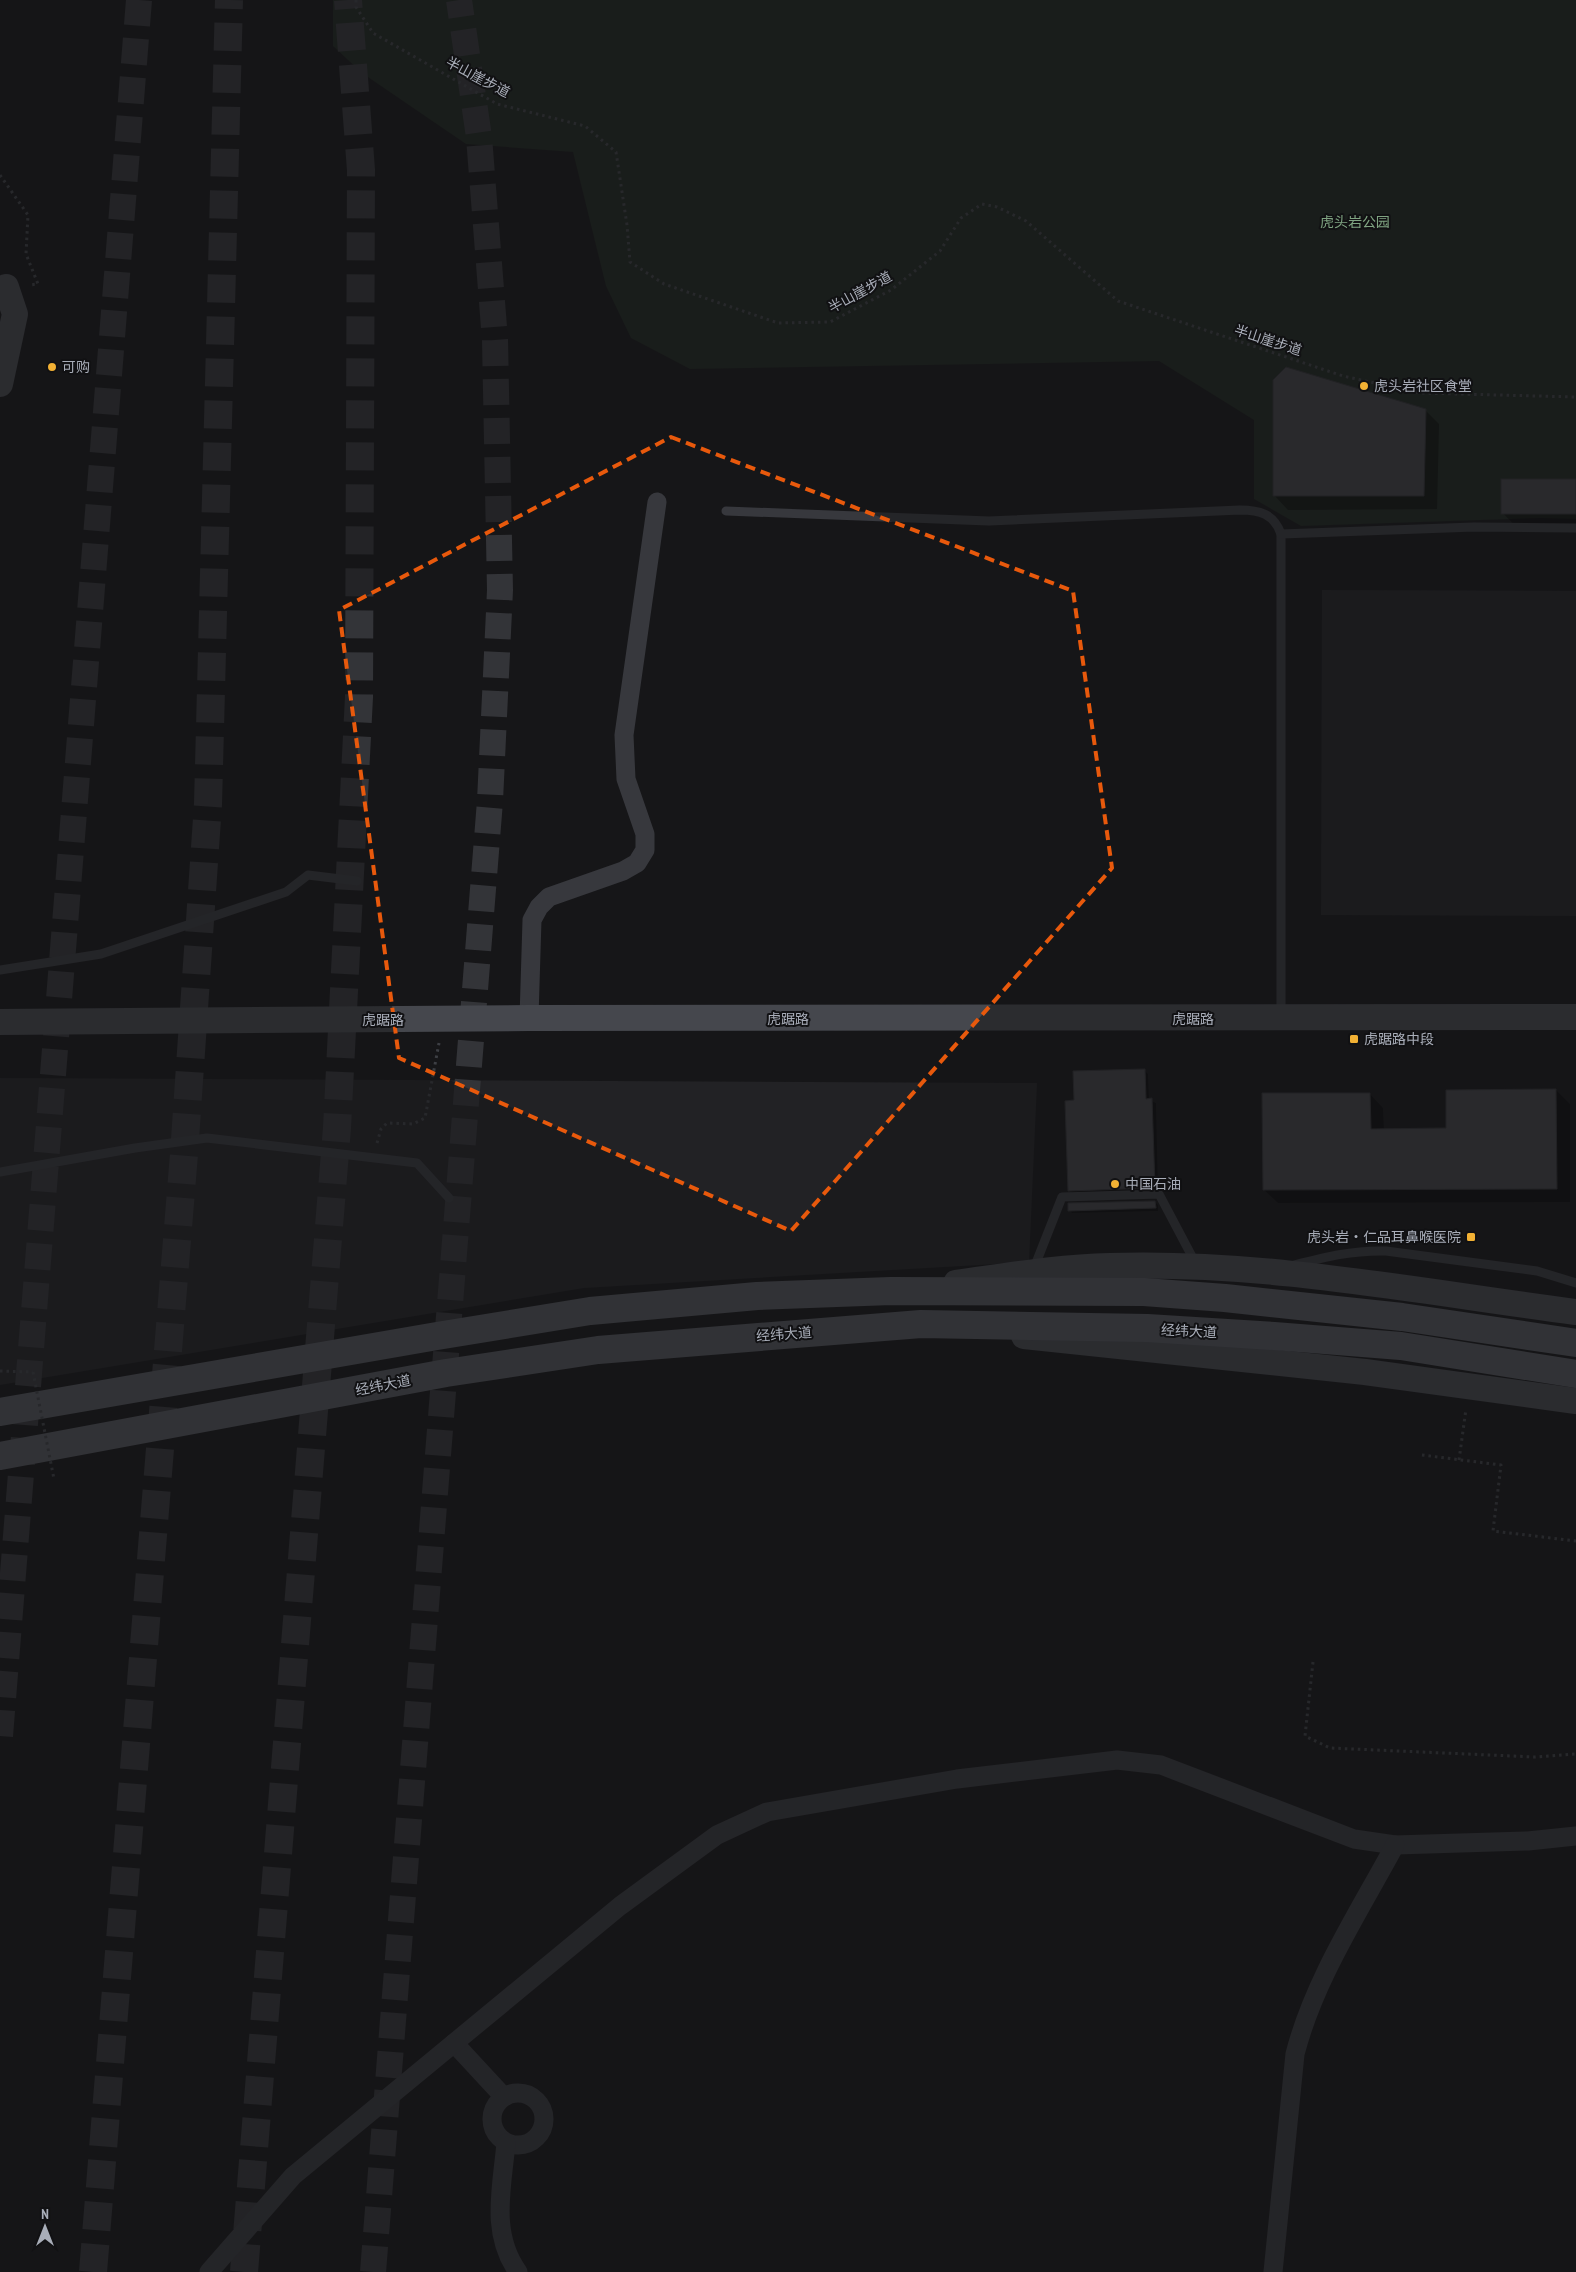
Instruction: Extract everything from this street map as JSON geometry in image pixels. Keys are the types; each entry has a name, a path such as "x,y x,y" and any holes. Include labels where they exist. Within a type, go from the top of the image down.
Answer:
{"main road":[{"path":"0,1412 438,1336 590,1312 757,1296 891,1291 1144,1292 1225,1298 1402,1317 1576,1343"},
{"name":"经纬大道","path":"0,1456 446,1373 598,1350 921,1324 1147,1328 1274,1336 1401,1346 1576,1374"}],"street":[{"path":"0,384 14,314 6,287"},
{"path":"529,1018 532,920 539,907 549,897 623,871 637,863 645,850 645,834 626,779 624,735 657,502"},
{"name":"虎踞路","path":"0,1022 529,1018 1281,1019 1576,1017"},
{"path":"891,1291 1032,1272 1104,1266 1198,1266 1269,1271 1576,1312"},
{"path":"921,1324 1145,1350 1365,1372 1576,1402"},
{"path":"210,2272 293,2176 454,2043 620,1906 717,1836 767,1812 957,1779 1117,1760 1161,1765 1354,1839 1395,1845 1528,1841 1576,1836"},
{"path":"1273,2272 1296,2054 1304,2021 1315,1994 1395,1845"},
{"path":"454,2043 504,2097"},
{"path":"522,2093 538,2102 544,2118 539,2135 532,2141 524,2145 506,2143 495,2132 491,2117 497,2102 504,2097 522,2093"},
{"path":"506,2143 500,2234 510,2260 518,2272"}],"lane":[{"path":"726,511 989,521 1257,510 1269,515 1278,525 1281,534 1281,1019"},
{"path":"1281,534 1474,527 1576,528"},
{"path":"0,970 101,954 286,892 308,875 357,880"},
{"path":"0,1172 135,1148 207,1138 417,1163 449,1198"},
{"path":"1032,1272 1062,1197 1159,1194 1198,1266"},
{"path":"1269,1271 1360,1250 1386,1251 1537,1271 1576,1283"}],"path":[{"name":"半山崖步道","path":"356,0 356,7 373,33 497,104 585,126 616,152 627,224 630,262 664,284 778,323 830,322 890,290 940,250 961,218 982,204 997,206 1026,221 1118,301 1343,376 1420,393 1576,397"},
{"path":"0,175 28,215 26,254 38,284"},
{"path":"374,1158 381,1129 387,1123 413,1124 425,1118 443,1020"},
{"path":"0,1370 34,1372 54,1479"},
{"path":"1459,1460 1467,1406"},
{"path":"1422,1455 1501,1466 1493,1531 1576,1540"},
{"path":"1313,1662 1305,1736 1330,1748 1535,1757 1576,1754"}],"highlighted area":[{"path":"671,437 1073,591 1112,868 791,1231 399,1058 339,610"}],"shaded area":[{"path":"1322,590 1576,591 1576,916 1321,915"},
{"path":"0,1078 1037,1083 1029,1262 584,1288 0,1385"}],"green space":[{"name":"虎头岩公园","path":"333,0 1576,0 1576,519 1540,518 1301,526 1254,499 1254,420 1159,361 690,369 631,338 606,286 573,152 466,144 362,73 333,46"}],"building":[{"path":"1286,367 1426,409 1424,496 1273,496 1273,380"},
{"path":"1501,479 1576,479 1576,514 1501,514"},
{"path":"1145,1069 1146,1099 1152,1098 1155,1188 1068,1191 1065,1101 1074,1100 1073,1071"},
{"path":"1556,1089 1557,1189 1263,1190 1262,1093 1370,1093 1371,1129 1446,1128 1446,1090"},
{"path":"1155,1201 1156,1208 1068,1211 1068,1203"}],"tunnel":[{"path":"0,1736 139,0"},
{"path":"93,2272 184,1154 208,804 229,0"},
{"path":"244,2272 337,1128 359,697 361,170 348,0"},
{"path":"373,2272 490,801 500,590 495,340 479,137 459,0"}],"place":[{"name":"可购","path":"52,367"},
{"name":"虎头岩社区食堂","path":"1364,386"},
{"name":"虎踞路中段","path":"1354,1039"},
{"name":"中国石油","path":"1115,1184"},
{"name":"虎头岩‧仁品耳鼻喉医院","path":"1471,1237"}]}
